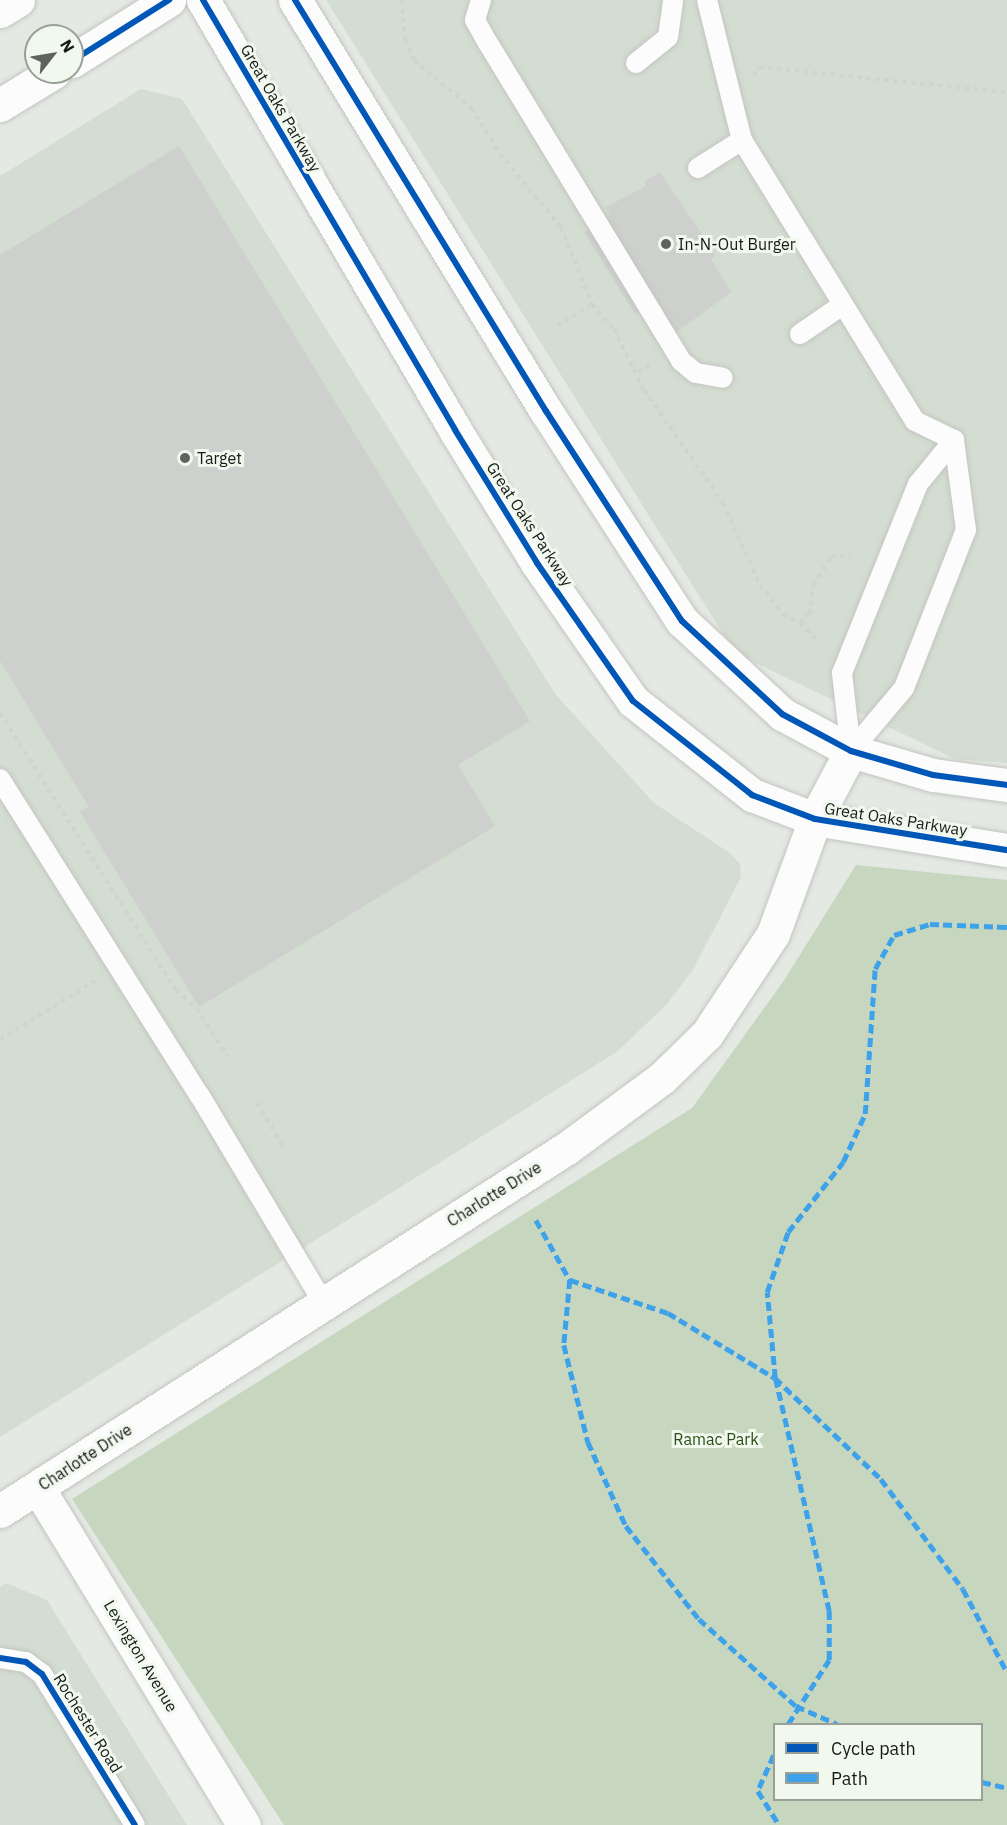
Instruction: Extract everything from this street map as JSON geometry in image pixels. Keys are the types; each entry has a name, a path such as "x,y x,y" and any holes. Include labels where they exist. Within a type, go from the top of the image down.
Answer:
{"main road":[{"path":"84,53 169,0"},
{"name":"Great Oaks Parkway","path":"203,0 493,492 633,700 745,792 815,819 1007,850"},
{"path":"295,0 546,411 682,621 782,714 851,751 933,775 1007,785"},
{"path":"0,105 34,84"},
{"name":"Charlotte Drive","path":"0,1511 322,1302 567,1148 662,1078 707,1034 772,934 815,819 851,751"},
{"name":"Lexington Avenue","path":"38,1488 244,1825"}],"lane":[{"path":"481,0 475,20 681,361 696,373 723,378"},
{"path":"636,63 668,37 673,0"},
{"path":"707,0 742,140 842,306 915,421 954,440"},
{"path":"698,168 742,140"},
{"path":"800,334 842,306"},
{"path":"851,751 842,673 918,484 954,440"},
{"path":"851,751 904,688 966,530 954,440"},
{"path":"0,779 200,1096 322,1302"},
{"name":"Rochester Road","path":"0,1658 26,1662 42,1674 135,1825"}],"path":[{"path":"402,0 405,40 414,60 471,108 500,154 561,228 592,303 615,329 644,390 723,503 760,585 783,614 800,623 816,639"},
{"path":"749,84 759,67 1007,92"},
{"path":"557,326 592,303"},
{"path":"800,623 810,614 813,585 831,557 851,555"},
{"path":"0,713 176,990 197,1009 227,1056"},
{"path":"0,1040 98,980"},
{"path":"257,1103 283,1146"}],"shaded area":[{"path":"326,0 1007,0 1007,763 955,759 735,653"},
{"path":"141,89 182,99 556,695 654,803 730,853 740,864 741,877 693,970 667,1004 618,1051 0,1437 0,176"},
{"path":"6,1583 47,1600 187,1825 0,1825 0,1587"}],"green space":[{"name":"Ramac Park","path":"856,865 1007,880 1007,1825 284,1825 72,1499 692,1108 783,982"}],"building":[{"name":"Target","path":"179,146 530,721 458,765 495,826 199,1007 80,812 89,807 0,661 0,255"},
{"name":"In-N-Out Burger","path":"660,172 716,255 711,259 731,292 677,332 670,331 654,301 635,314 584,232 610,215 606,207 646,186 644,182"}],"marked path":[{"path":"789,1723 829,1660 829,1611 775,1378 767,1292 788,1232 843,1162 865,1114 875,969 894,935 930,924 1007,927"},
{"path":"536,1220 570,1280 668,1313 775,1378 881,1479 963,1589 1007,1672"},
{"path":"570,1280 564,1345 588,1442 626,1526 699,1619 796,1706 835,1723"},
{"path":"773,1757 758,1791 779,1825"},
{"path":"983,1782 1007,1788"}],"cycle path":[{"path":"84,53 169,0"},
{"path":"203,0 455,430 537,563 633,701 752,795 815,819 1007,850"},
{"path":"295,0 546,411 682,621 782,714 851,751 933,775 1007,785"},
{"path":"0,1658 26,1662 42,1674 135,1825"}],"place":[{"name":"In-N-Out Burger","path":"666,244"},
{"name":"Target","path":"185,458"}]}
